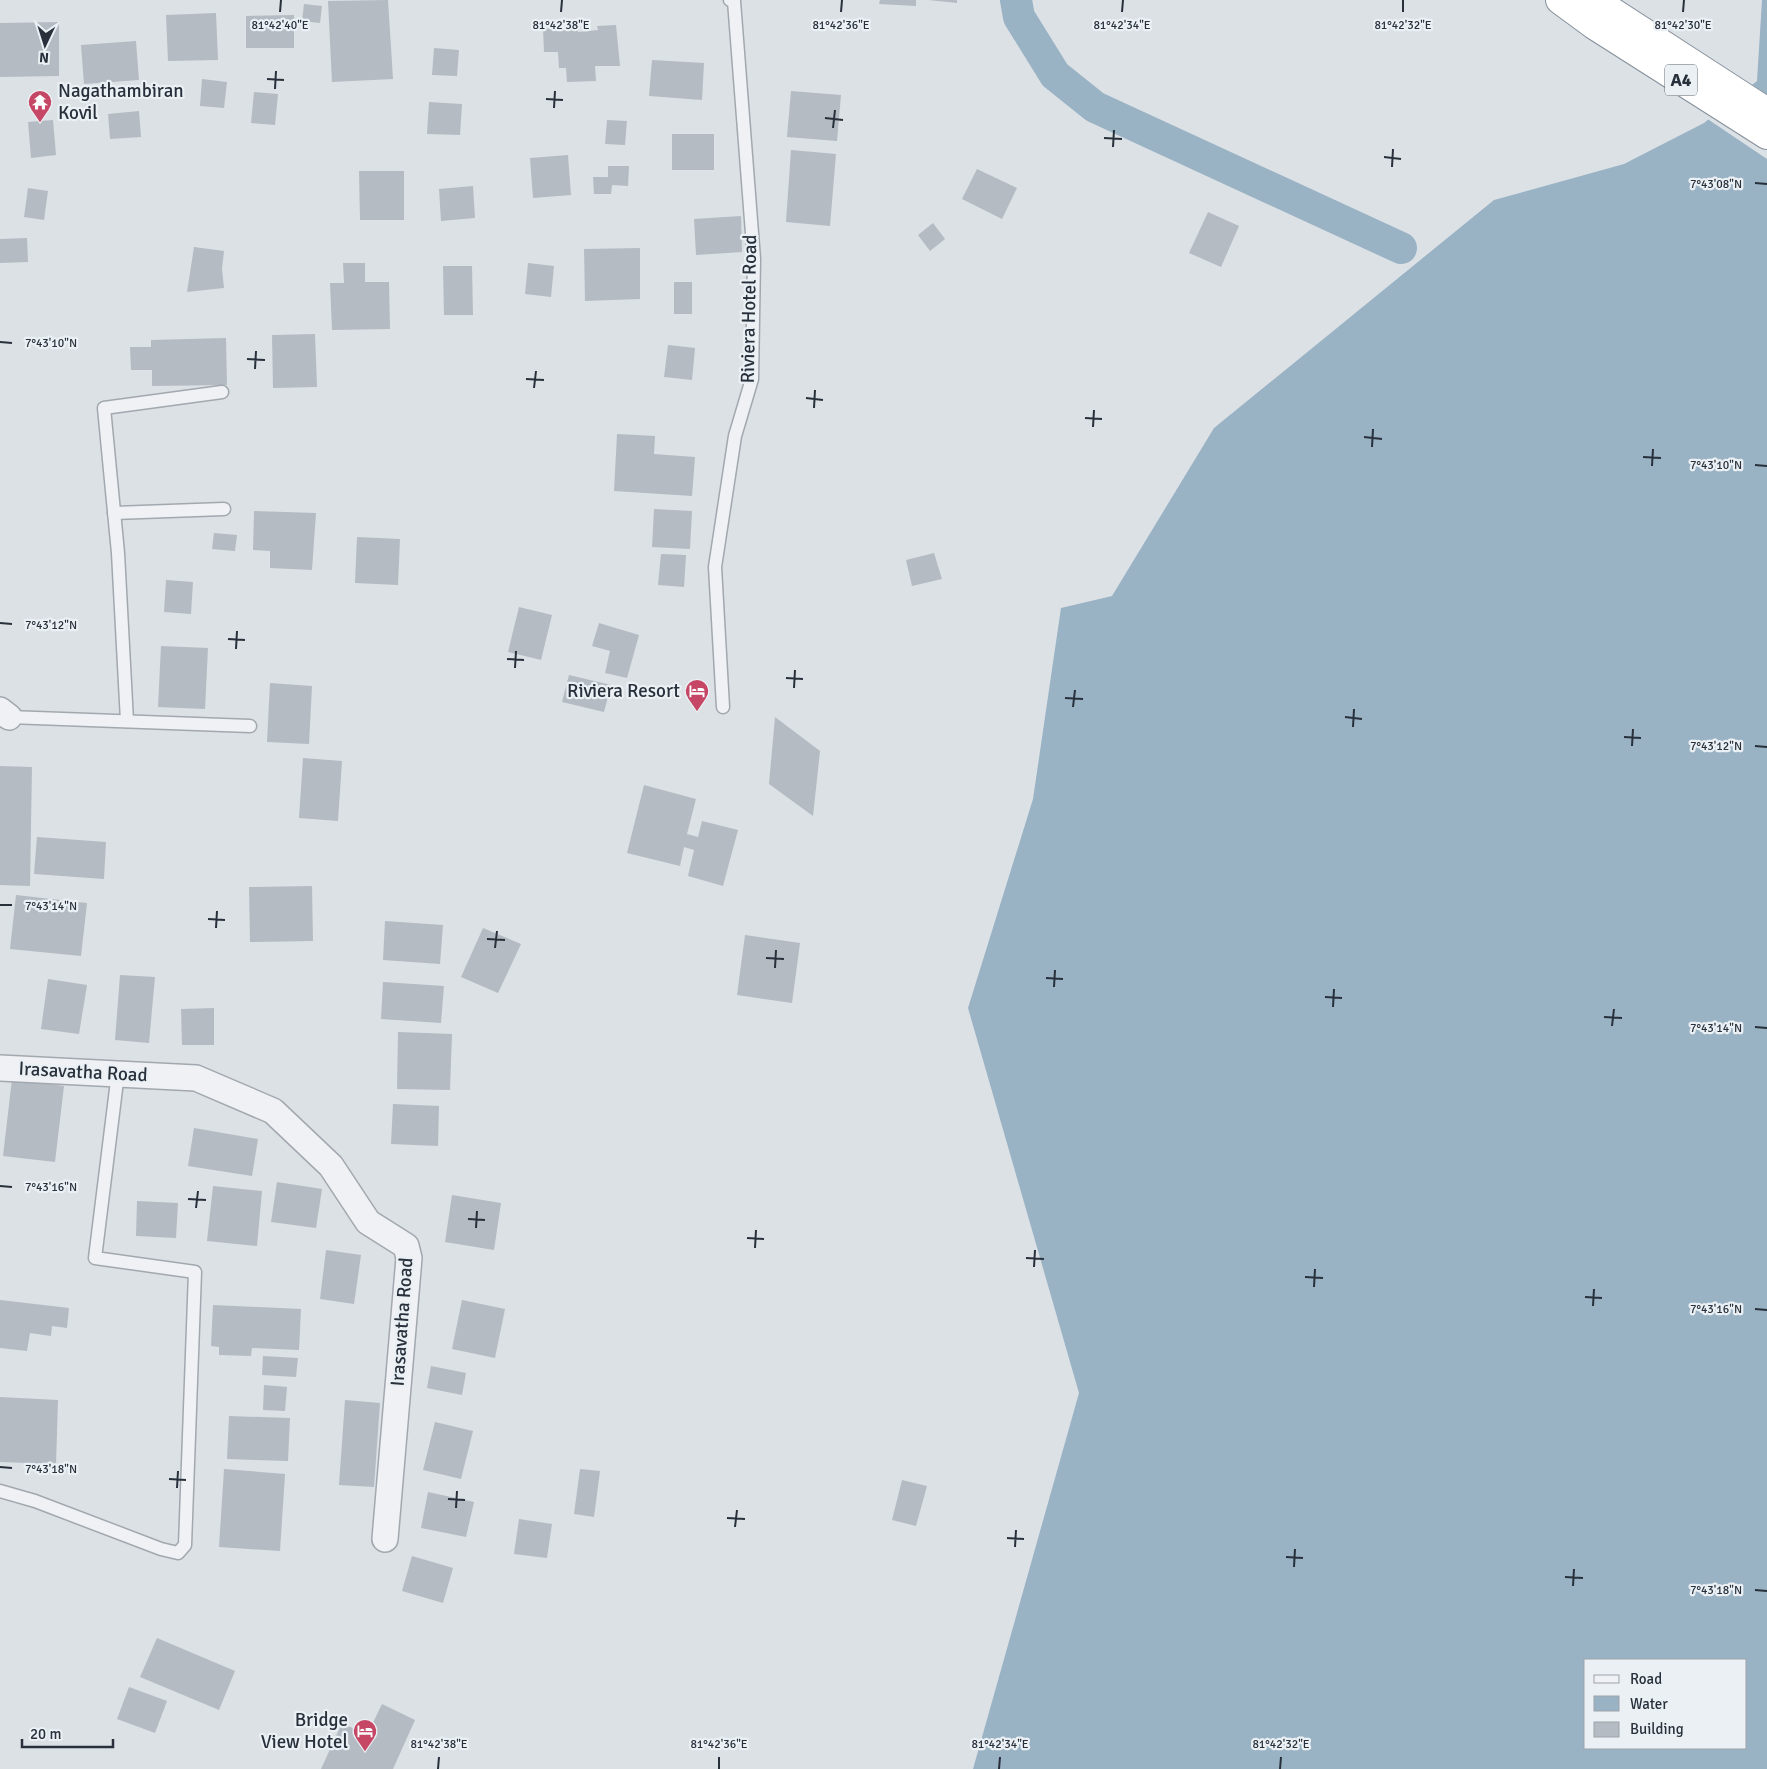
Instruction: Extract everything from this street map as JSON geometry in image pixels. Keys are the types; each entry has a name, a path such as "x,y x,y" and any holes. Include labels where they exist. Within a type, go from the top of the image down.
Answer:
{"highway":[{"name":"A4","path":"1560,0 1597,11 1767,112"},
{"name":"A4","path":"1597,11 1767,135"}],"street":[{"name":"Irasavatha Road","path":"0,1068 196,1078 273,1111 331,1166 368,1222 406,1246 409,1258 384,1539"}],"lane":[{"name":"Riviera Hotel Road","path":"723,707 715,567 735,436 752,379 754,259 734,1 730,0"},
{"path":"127,721 114,513 104,408 222,392"},
{"path":"114,513 224,509"},
{"path":"4,714 250,726"},
{"path":"0,1491 35,1501 161,1549 178,1553 185,1545 195,1272 95,1258 118,1073"}],"water":[{"path":"1762,0 1767,0 1767,1769 973,1769 1079,1393 968,1008 1033,799 1061,608 1112,596 1214,428 1494,200 1624,164 1704,123 1757,81"}],"pier":[{"path":"1750,83 1767,95 1767,159 1706,118"}],"building":[{"path":"388,0 393,79 332,82 328,1"},
{"path":"880,0 916,0 916,6 879,4"},
{"path":"928,0 957,0 957,3"},
{"path":"304,4 322,6 320,23 302,21"},
{"path":"216,13 218,60 168,61 166,15"},
{"path":"294,15 294,48 246,48 246,16"},
{"path":"59,22 59,76 0,77 0,23"},
{"path":"616,25 620,66 595,66 596,81 567,82 566,68 559,68 558,52 544,52 543,29 577,26 578,32 598,30 597,26"},
{"path":"136,41 139,80 84,84 81,45"},
{"path":"434,48 459,50 457,76 432,75"},
{"path":"652,60 704,63 702,100 649,96"},
{"path":"202,79 227,82 224,108 200,106"},
{"path":"791,91 841,95 837,141 787,137"},
{"path":"254,92 278,94 275,125 251,123"},
{"path":"429,102 462,104 460,135 427,134"},
{"path":"139,111 141,137 110,139 108,114"},
{"path":"53,120 56,155 31,158 28,122"},
{"path":"607,120 627,121 625,145 605,144"},
{"path":"672,134 714,134 714,170 672,170"},
{"path":"791,150 836,154 830,226 786,222"},
{"path":"568,155 571,195 533,198 530,158"},
{"path":"608,166 629,166 628,186 612,185 611,194 594,194 593,177 608,177"},
{"path":"977,169 1017,188 1002,219 962,199"},
{"path":"359,171 404,171 404,220 360,220"},
{"path":"473,186 475,218 441,221 439,189"},
{"path":"28,188 48,191 44,220 24,217"},
{"path":"1208,212 1239,226 1221,267 1189,253"},
{"path":"741,216 742,252 696,255 694,219"},
{"path":"933,223 945,239 930,251 918,235"},
{"path":"27,238 28,262 0,263 0,239"},
{"path":"194,247 224,251 222,269 224,288 187,292"},
{"path":"640,248 640,299 585,301 584,249"},
{"path":"343,263 365,263 365,282 389,282 390,329 332,330 330,283 344,283"},
{"path":"528,263 554,266 551,297 525,294"},
{"path":"443,266 472,266 473,315 444,315"},
{"path":"674,282 692,282 692,314 674,314"},
{"path":"315,334 317,387 273,388 272,335"},
{"path":"226,338 227,385 152,386 152,370 131,370 130,347 151,347 151,340"},
{"path":"668,345 695,348 692,380 664,377"},
{"path":"617,434 655,436 654,454 695,457 692,496 614,491"},
{"path":"654,509 692,511 690,549 652,547"},
{"path":"254,511 316,513 312,570 270,568 270,551 253,550"},
{"path":"214,533 237,535 235,551 212,549"},
{"path":"357,537 400,539 398,585 355,583"},
{"path":"934,553 942,579 912,586 906,560"},
{"path":"661,554 686,555 684,587 658,585"},
{"path":"166,580 193,582 191,614 164,612"},
{"path":"519,607 552,615 541,660 508,652"},
{"path":"599,623 639,635 627,678 605,673 610,651 592,646"},
{"path":"161,646 208,648 205,709 158,707"},
{"path":"569,675 611,685 604,712 562,702"},
{"path":"270,683 312,686 309,744 267,742"},
{"path":"775,717 820,751 813,816 769,784"},
{"path":"303,758 342,761 338,821 299,818"},
{"path":"0,766 32,767 30,886 0,885"},
{"path":"644,785 696,799 687,834 698,837 702,821 738,830 723,886 688,876 694,850 684,847 680,866 627,853"},
{"path":"37,837 106,842 104,879 34,874"},
{"path":"312,886 313,941 250,942 249,887"},
{"path":"16,895 87,903 81,956 10,949"},
{"path":"385,921 443,925 440,964 383,960"},
{"path":"483,928 521,944 498,993 461,977"},
{"path":"745,935 800,943 792,1003 737,995"},
{"path":"120,975 155,977 149,1043 115,1040"},
{"path":"48,979 87,985 79,1034 41,1029"},
{"path":"383,982 444,986 441,1023 381,1019"},
{"path":"214,1008 214,1045 182,1045 181,1009"},
{"path":"398,1032 452,1034 450,1090 397,1089"},
{"path":"12,1079 64,1086 55,1162 3,1156"},
{"path":"393,1104 439,1106 438,1146 391,1144"},
{"path":"194,1128 258,1139 252,1176 188,1166"},
{"path":"277,1182 322,1189 316,1228 271,1222"},
{"path":"213,1186 262,1191 257,1246 207,1241"},
{"path":"452,1195 501,1203 494,1250 445,1242"},
{"path":"137,1201 178,1203 176,1238 136,1236"},
{"path":"326,1250 361,1255 354,1304 320,1299"},
{"path":"0,1300 69,1308 67,1328 52,1326 51,1336 30,1333 27,1351 0,1348"},
{"path":"462,1300 505,1309 495,1358 452,1349"},
{"path":"213,1305 301,1309 299,1350 252,1348 251,1356 219,1355 219,1347 211,1346"},
{"path":"263,1356 298,1358 296,1377 262,1375"},
{"path":"431,1366 466,1373 462,1395 427,1388"},
{"path":"264,1385 287,1387 285,1411 263,1410"},
{"path":"0,1397 58,1400 56,1464 0,1462"},
{"path":"345,1400 380,1403 374,1487 339,1485"},
{"path":"229,1416 290,1418 288,1461 227,1459"},
{"path":"435,1422 473,1431 461,1479 423,1470"},
{"path":"224,1469 285,1474 280,1551 219,1547"},
{"path":"580,1469 600,1471 594,1517 574,1514"},
{"path":"902,1480 927,1486 916,1526 892,1520"},
{"path":"428,1492 474,1502 466,1537 421,1528"},
{"path":"519,1519 552,1524 547,1558 514,1554"},
{"path":"412,1556 453,1568 443,1603 402,1591"},
{"path":"157,1638 235,1671 219,1710 140,1677"},
{"path":"129,1687 167,1701 155,1733 117,1719"},
{"name":"Bridge View Hotel","path":"382,1704 415,1720 393,1769 321,1769 342,1723 367,1735"}],"waterway":[{"path":"1016,0 1019,17 1055,75 1095,107 1401,248"}],"place":[{"name":"Nagathambiran Kovil","path":"40,123"},
{"name":"Riviera Resort","path":"697,712"},
{"name":"Bridge View Hotel","path":"365,1752"}]}
